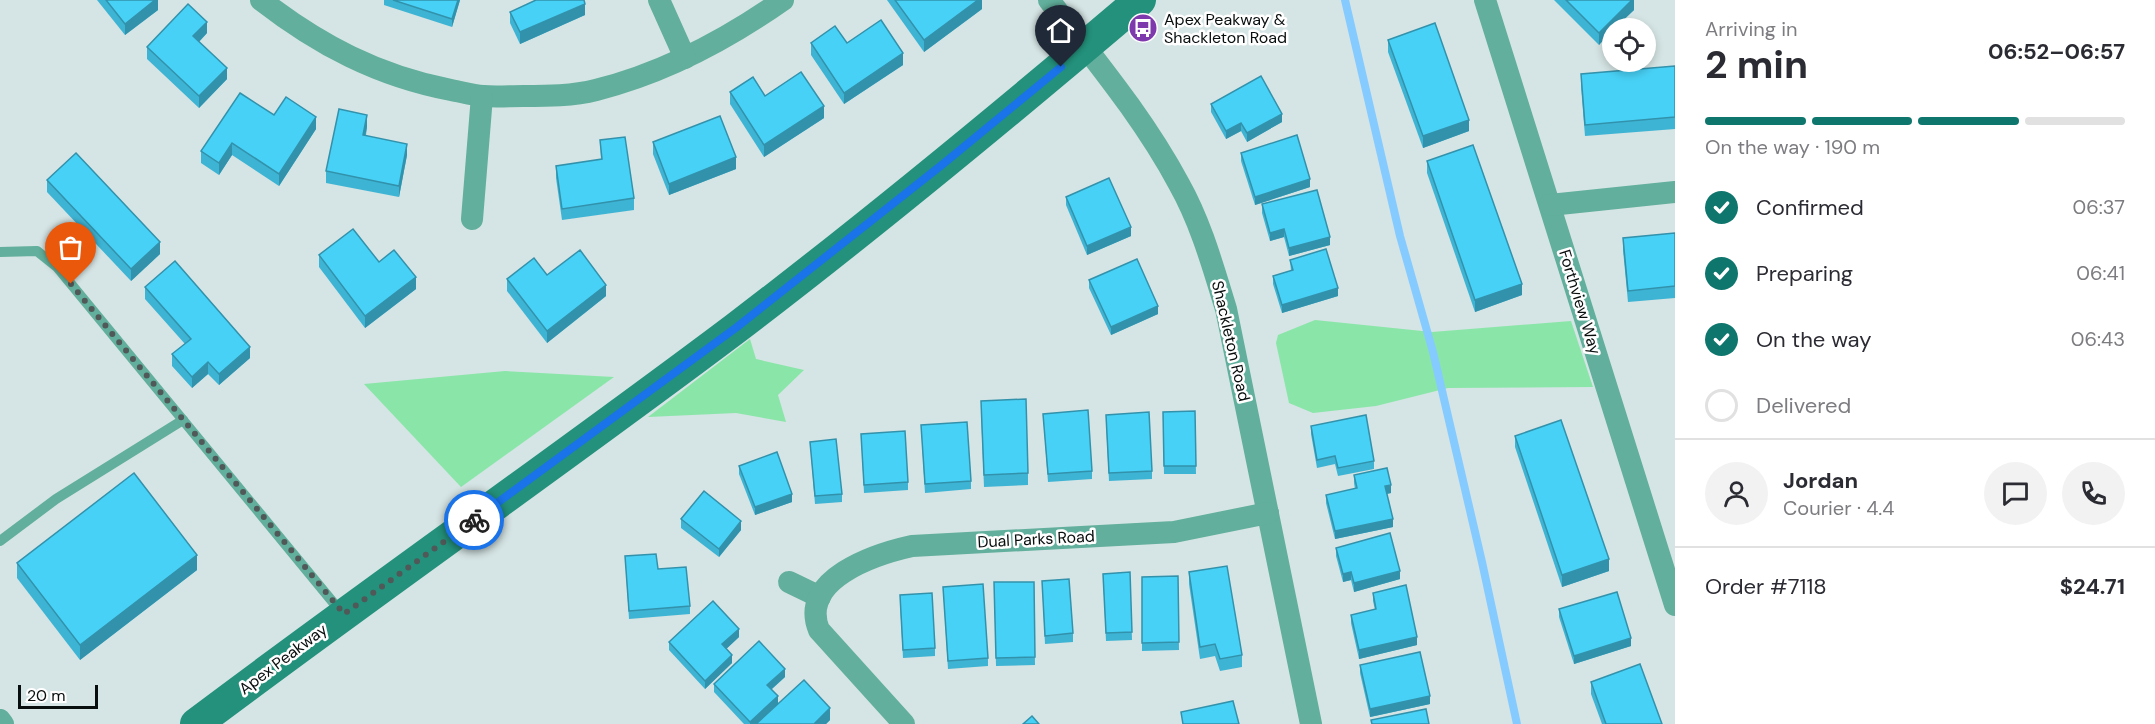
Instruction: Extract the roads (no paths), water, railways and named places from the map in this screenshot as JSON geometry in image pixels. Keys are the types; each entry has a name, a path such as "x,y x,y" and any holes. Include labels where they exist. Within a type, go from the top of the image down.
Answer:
{"main road":[{"name":"Apex Peakway","path":"196,724 737,327 943,164 1140,0"}],"street":[{"path":"261,0 292,25 331,48 369,66 419,84 482,96 541,96 594,91 637,78 685,58 749,24 783,0"},
{"path":"659,0 685,58"},
{"name":"Shackleton Road","path":"1049,0 1129,103 1180,185 1212,261 1226,309 1311,724"},
{"name":"Forthview Way","path":"1485,0 1675,605"},
{"path":"472,219 482,96"},
{"path":"1550,205 1675,192"},
{"name":"Dual Parks Road","path":"820,597 829,582 851,567 883,552 912,546 1174,532 1268,513"},
{"path":"789,582 820,597 815,612 819,630 904,724"},
{"path":"0,720 3,724"}],"lane":[{"path":"0,252 37,251 57,267 344,614"},
{"path":"0,541 56,499 183,420"}],"waterway":[{"path":"1345,0 1400,236 1433,352 1517,724"}],"place":[{"name":"Apex Peakway & Shackleton Road","path":"1143,28"}]}
